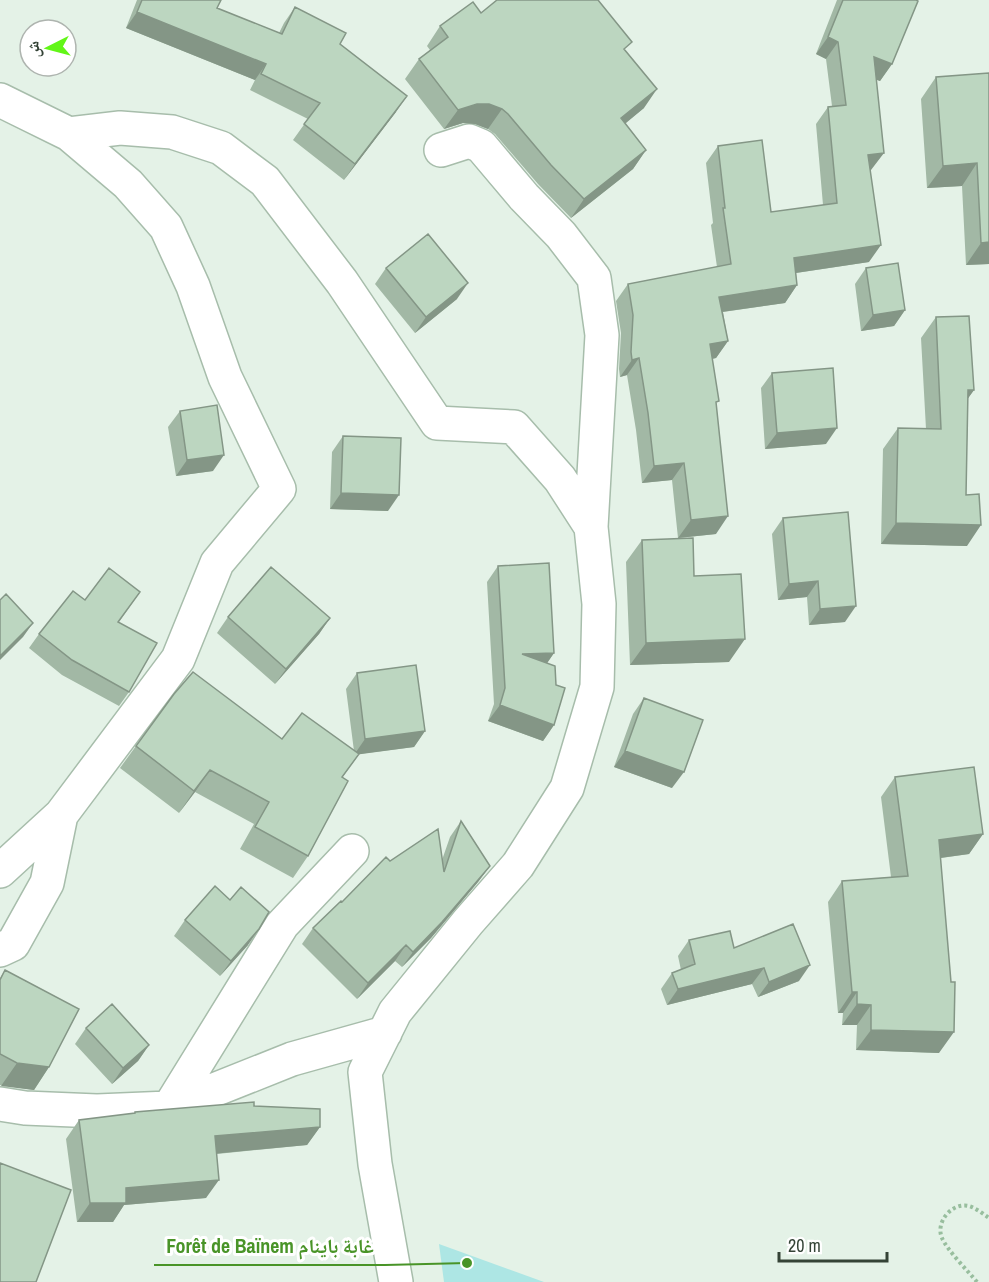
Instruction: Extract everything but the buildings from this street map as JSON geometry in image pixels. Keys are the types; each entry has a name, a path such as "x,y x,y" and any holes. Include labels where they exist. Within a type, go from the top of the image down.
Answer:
{"street":[{"path":"0,100 69,134 128,184 166,227 192,286 225,377 279,489 217,562 178,658 61,815 0,871"},
{"path":"69,134 120,128 172,132 221,148 265,181 342,282 437,423 514,427 560,479 591,527"},
{"path":"396,1282 375,1164 365,1072 395,1012 518,865 567,788 597,687 599,604 591,527 602,335 594,278 561,235 524,197 481,146 469,141 441,150"},
{"path":"0,950 13,944 47,884 61,815"},
{"path":"169,1108 282,925 352,851"},
{"path":"0,1104 25,1108 97,1111 169,1108 292,1059 385,1033"}],"path":[{"path":"977,1282 941,1237 940,1225 946,1214 956,1207 968,1206 989,1218"}],"shaded area":[{"path":"439,1244 544,1282 444,1282"}],"place":[{"name":"Forêt de Baïnem غابة باينام","path":"467,1263"}]}
